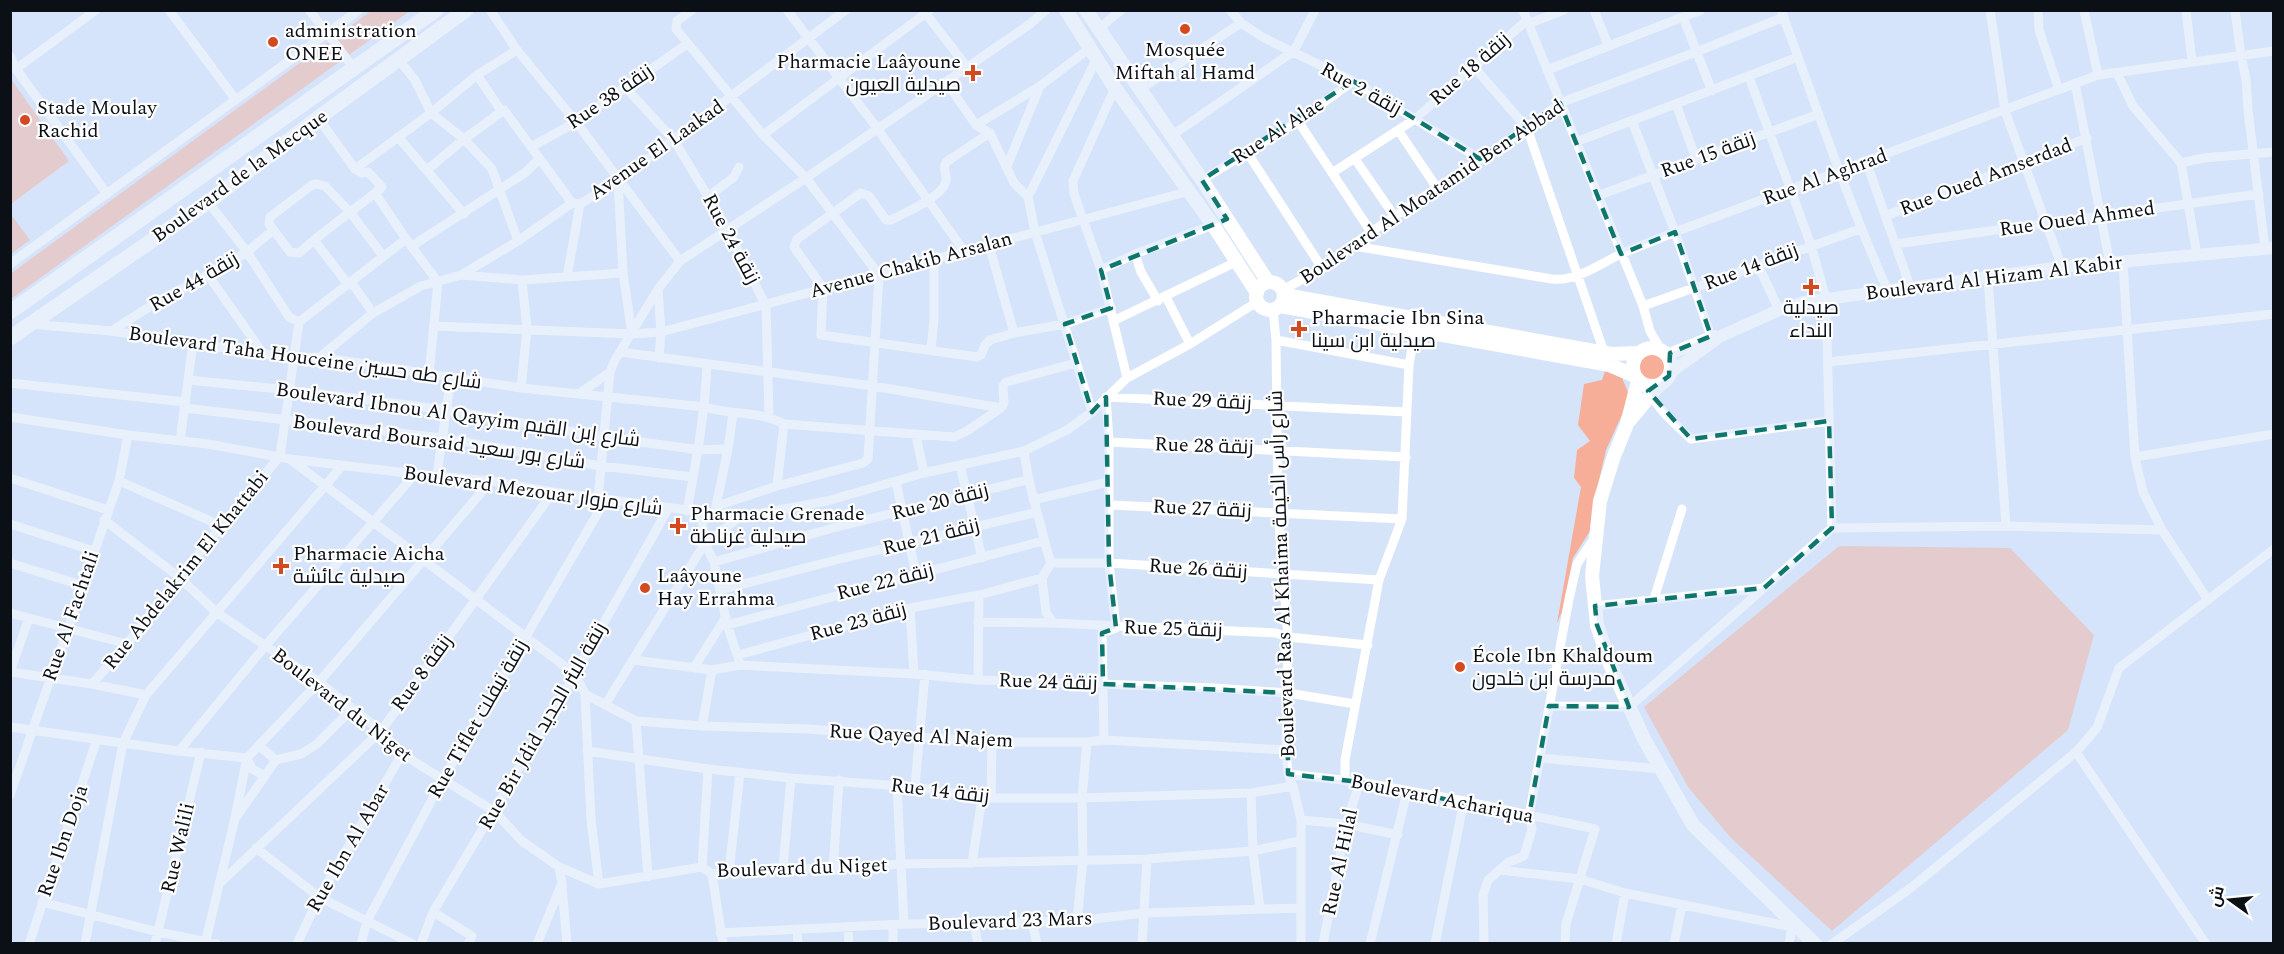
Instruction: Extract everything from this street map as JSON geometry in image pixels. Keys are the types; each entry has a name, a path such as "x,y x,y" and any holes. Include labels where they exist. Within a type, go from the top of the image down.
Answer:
{"main road":[{"name":"Boulevard de la Mecque","path":"10,312 436,10"},
{"name":"Boulevard de la Mecque","path":"10,338 208,202 466,10"},
{"path":"1066,10 1115,88 1238,261 1264,309 1280,301 1611,354 1654,351 1671,363 1671,372 1666,380 1646,385 1610,365 1415,331 1280,301"},
{"path":"1086,10 1097,30 1202,180 1268,282"},
{"path":"1257,297 1261,286 1268,282 1276,283 1280,301"},
{"path":"1646,385 1633,364 1654,351"},
{"path":"1646,385 1614,456 1600,501 1592,576 1597,625 1610,664 1629,707 1660,769 1693,825 1792,925 1815,944"},
{"path":"1627,424 1646,385"}],"street":[{"path":"16,69 96,10"},
{"path":"169,10 236,100"},
{"path":"309,10 354,68"},
{"path":"10,264 359,10"},
{"path":"490,10 517,50 576,122 680,261"},
{"path":"692,10 677,21 676,29 763,135 806,178 879,275 868,459 863,463 777,486 716,510"},
{"path":"787,10 877,128 964,251"},
{"name":"Avenue El Laakad","path":"461,275 576,204 618,181 846,10"},
{"path":"602,499 601,466 611,369 658,289 680,261 967,68 1046,10"},
{"path":"1097,30 1121,10"},
{"name":"Rue 2 زنقة","path":"1230,10 1241,23 1264,38 1353,81 1480,159"},
{"path":"1171,136 1294,51 1315,10"},
{"path":"1522,10 1643,306 1654,351"},
{"name":"Rue 18 زنقة","path":"1332,173 1415,119 1473,66 1527,22 1564,10"},
{"path":"1594,10 1608,45"},
{"path":"1547,70 1701,10"},
{"path":"1990,10 2005,111 2062,267"},
{"path":"2037,10 2039,30 2059,90"},
{"path":"2084,10 2098,75"},
{"path":"2186,10 2192,61"},
{"path":"2235,10 2246,79 2259,194 2269,248"},
{"path":"763,135 926,12 967,68"},
{"path":"1782,14 1860,229 1888,291"},
{"name":"Boulevard Al Moatamid Ben Abbad","path":"1280,301 1371,232 1527,128 1560,103 1696,52 1782,14"},
{"path":"1683,17 1712,91"},
{"path":"1139,90 1241,23"},
{"name":"Rue 38 زنقة","path":"531,147 576,122 687,44"},
{"path":"355,169 431,113 477,75 517,50"},
{"name":"Rue Al Aghrad","path":"1577,276 1621,254 1675,232 2098,75 2274,51"},
{"path":"976,125 1094,53"},
{"path":"1028,197 1094,53"},
{"path":"10,56 16,69 107,194"},
{"path":"1576,142 1797,57"},
{"path":"398,59 415,80 431,113 464,139 492,169 518,241"},
{"path":"1473,66 1527,128 1604,352"},
{"path":"2117,73 2133,106 2181,163 2197,255"},
{"path":"477,75 500,110 504,110 539,159 576,204 567,277"},
{"path":"1749,77 1811,245 1826,299 1832,528"},
{"name":"Rue Al Alae","path":"1202,180 1298,121 1353,81"},
{"path":"946,82 976,125 990,133 1014,183 1028,197 1035,232 1092,412"},
{"path":"2075,83 2110,264"},
{"path":"1007,166 1040,86"},
{"name":"Rue 24 زنقة","path":"626,87 674,140 728,230 766,306 769,416"},
{"path":"1115,88 1073,181 1074,194 1101,270 1127,378"},
{"path":"1676,104 1696,159"},
{"path":"427,170 504,110"},
{"name":"Rue 15 زنقة","path":"1598,196 1820,114"},
{"path":"318,118 355,169 362,173 368,172 382,187 350,213 314,240 299,253 290,252 269,224 270,217 312,185 325,186 350,213 383,256"},
{"path":"1298,121 1371,232"},
{"path":"1632,121 1714,339"},
{"path":"1398,130 1437,188"},
{"path":"990,133 946,162 943,168 945,183 928,200 891,220 886,220 869,196 861,193 797,239 794,247 823,288 821,335 976,357 981,355 990,340 1014,333 1065,324 1110,308"},
{"path":"398,137 464,214"},
{"name":"Rue Oued Amserdad","path":"1885,216 2087,138"},
{"path":"1247,152 1322,268"},
{"path":"2181,163 2203,158 2274,152"},
{"path":"539,159 525,173 464,214 383,256 299,322 285,419 285,457 575,674 585,694 591,820 600,884"},
{"path":"1355,159 1395,217"},
{"path":"1866,161 1911,289"},
{"path":"709,196 734,177 739,167"},
{"path":"618,181 623,273 632,334"},
{"name":"Avenue Chakib Arsalan","path":"434,326 632,334 661,332 766,306 823,288 1190,191"},
{"path":"375,193 438,282 429,375"},
{"name":"Rue Oued Ahmed","path":"1895,244 2046,224 2100,214 2259,194"},
{"path":"208,202 247,252 289,317 299,322"},
{"path":"1101,270 1135,254 1213,225"},
{"name":"Rue 14 زنقة","path":"1643,306 1860,229"},
{"name":"Rue 44 زنقة","path":"111,331 247,252 273,230"},
{"path":"314,240 347,283 354,286 374,313"},
{"path":"989,245 1014,333"},
{"path":"1354,246 1552,279 1577,276"},
{"name":"Boulevard Al Hizam Al Kabir","path":"1671,372 1714,339 1779,309 1826,299 2062,267 2269,248"},
{"path":"1135,254 1141,272 1162,299 1190,344"},
{"path":"931,350 934,319 934,259"},
{"path":"1113,321 1238,261"},
{"path":"2123,262 2135,457 2143,492 2162,530 2208,600"},
{"path":"1758,265 1779,309"},
{"path":"320,357 374,313 411,290 461,275 522,280 623,273"},
{"path":"208,275 262,352"},
{"path":"1988,278 2006,526"},
{"path":"521,388 527,329 522,280"},
{"path":"658,289 661,332 659,358"},
{"name":"Boulevard Mezouar شارع مزوار","path":"10,417 342,466 491,481 668,509 701,512 716,510 740,517 826,501 924,474 1024,451 1067,430 1092,412 1127,378 1190,344 1257,297"},
{"name":"Boulevard Ras Al Khaima شارع رأس الخيمة","path":"1280,301 1276,340 1278,512 1288,637 1286,750 1288,774 1293,786 1300,820 1301,944"},
{"path":"1828,362 2274,314"},
{"name":"Boulevard Taha Houceine شارع طه حسين","path":"30,324 111,331 294,358 320,357 521,388 769,416"},
{"path":"1345,781 1345,760 1379,580 1402,519 1409,365 1415,331"},
{"name":"Boulevard Al Hizam Al Kabir","path":"1654,351 1714,339"},
{"path":"1276,340 1409,365"},
{"path":"180,441 193,343"},
{"path":"620,352 873,387 1001,408"},
{"path":"769,416 784,424 870,430 916,436 954,437 1001,408 1004,403 1003,386 1006,382 1076,363"},
{"path":"687,511 705,407 707,365"},
{"path":"579,394 611,369"},
{"path":"437,475 451,377"},
{"name":"Boulevard Ibnou Al Qayyim شارع إبن القيم","path":"188,380 290,390 446,410 604,437 699,450 728,449"},
{"name":"Boulevard Boursaid شارع بور سعيد","path":"10,383 442,438 601,466 693,477"},
{"path":"1646,385 1661,410 1691,439 1829,421"},
{"path":"1104,740 1102,633 1116,628 1109,563 1110,442 1106,397"},
{"name":"Rue 29 زنقة","path":"1106,397 1407,412"},
{"path":"716,510 728,449 732,413"},
{"path":"777,486 784,424"},
{"path":"2135,457 2274,434"},
{"name":"Rue Al Fachtali","path":"10,795 119,481 128,435"},
{"path":"916,436 924,474"},
{"name":"Rue 28 زنقة","path":"1110,442 1406,457"},
{"path":"1024,451 1027,480 1043,541 1052,563 1042,578 1046,612 1053,623"},
{"name":"Rue Abdelakrim El Khattabi","path":"92,684 127,645 222,526 285,457"},
{"path":"960,465 982,558"},
{"path":"85,944 123,743 146,695 342,466"},
{"path":"179,751 266,645 415,474"},
{"path":"10,478 108,510"},
{"name":"Rue 20 زنقة","path":"714,562 833,528 1027,480"},
{"path":"119,481 222,526"},
{"path":"206,942 235,818 246,758 319,682 491,481"},
{"path":"896,482 916,574"},
{"path":"1033,500 1108,482"},
{"name":"Rue 8 زنقة","path":"218,886 381,731 553,492"},
{"name":"Rue Tiflet زنقة تيفلت","path":"361,944 367,921 443,778 526,637 602,499"},
{"name":"Rue 27 زنقة","path":"1111,505 1402,519"},
{"name":"Rue Bir Jdid زنقة البئر الجديد","path":"421,944 433,912 575,674 668,509"},
{"path":"1654,599 1682,509"},
{"path":"701,512 705,543 714,562 727,621 740,665"},
{"name":"Rue 21 زنقة","path":"720,590 1037,512"},
{"path":"605,705 705,543 740,517"},
{"name":"Boulevard du Niget","path":"104,520 179,577 216,612 319,682 381,731 402,754 494,811 522,841 559,867 600,884 702,867 712,874 783,867 833,870 900,864 1147,859 1253,850 1300,842"},
{"path":"10,524 94,551"},
{"path":"1549,706 1629,707 1832,528 2006,526 2162,530"},
{"path":"1484,944 1483,895 1488,880 1509,861 1524,856 1532,829 1529,816 1559,646 1577,564 1596,536"},
{"name":"Rue 22 زنقة","path":"727,621 1043,541"},
{"path":"1832,944 1912,887 2076,752 2097,728 2119,668 2274,549"},
{"path":"10,563 81,585"},
{"name":"Rue 26 زنقة","path":"1052,563 1109,563 1379,580"},
{"name":"Rue 23 زنقة","path":"738,655 910,608 979,595 1042,578"},
{"path":"1595,606 1764,588"},
{"path":"978,680 979,595"},
{"path":"910,608 920,674 915,786"},
{"path":"10,614 127,645"},
{"path":"29,618 10,672 92,684 146,695"},
{"path":"695,666 727,621"},
{"name":"Rue 25 زنقة","path":"978,622 1276,633 1288,637 1368,645"},
{"path":"633,660 695,666 712,670 702,726"},
{"name":"Rue 24 زنقة","path":"712,670 740,665 920,674 978,680 1288,693 1355,704"},
{"name":"Rue Qayed Al Najem","path":"585,694 636,721 702,726 807,729 992,742 1104,740 1286,750"},
{"path":"235,818 276,760 301,754 309,749 352,710"},
{"path":"636,721 641,758 648,877"},
{"path":"10,727 246,758"},
{"name":"Rue Ibn Doja","path":"29,944 97,739"},
{"path":"972,863 986,798 992,742"},
{"path":"1077,921 1083,860 1082,798 1087,742"},
{"path":"259,746 276,760"},
{"name":"Rue 14 زنقة","path":"587,751 708,769 791,778 915,786 986,798 1082,798 1251,793 1293,786"},
{"name":"Rue Walili","path":"155,944 201,752"},
{"path":"2076,752 2206,944"},
{"name":"Rue Ibn Al Abar","path":"297,944 319,897 402,754"},
{"path":"246,758 252,769 265,776"},
{"path":"1540,758 1660,769"},
{"path":"702,867 708,769"},
{"path":"729,873 740,772"},
{"name":"Boulevard Achariqua","path":"1288,774 1360,782 1595,829 1580,879"},
{"path":"783,867 791,778"},
{"path":"833,870 839,780"},
{"name":"Rue Al Hilal","path":"1323,944 1346,824 1360,782"},
{"path":"897,786 904,924"},
{"path":"1370,944 1407,792"},
{"path":"1251,793 1253,850 1260,909"},
{"path":"1435,944 1464,801"},
{"path":"1300,820 1346,824 1398,835"},
{"path":"256,848 319,897 413,944"},
{"path":"1142,944 1147,859"},
{"path":"559,867 567,944"},
{"path":"1500,870 1580,879 1625,893 1792,925 1789,944"},
{"path":"712,874 723,944"},
{"path":"1565,944 1566,924 1580,879"},
{"path":"537,944 562,883"},
{"path":"1616,944 1625,893"},
{"path":"42,902 158,932 216,944"},
{"path":"1674,944 1682,905"},
{"name":"Boulevard 23 Mars","path":"720,933 904,924 1077,921 1144,913 1299,908"},
{"path":"433,912 472,936 468,944"},
{"path":"974,922 978,944"},
{"path":"1032,922 1037,944"},
{"path":"893,926 893,944"},
{"path":"848,928 849,944"},
{"path":"797,929 798,944"}],"highlighted area":[{"path":"1353,81 1480,159 1560,103 1621,254 1675,232 1711,336 1670,353 1669,376 1648,391 1691,439 1829,421 1832,528 1764,588 1595,606 1597,625 1629,707 1549,706 1529,816 1360,782 1288,774 1288,693 1103,684 1102,633 1116,628 1109,563 1106,397 1092,412 1065,324 1111,308 1101,270 1227,219 1202,180"}],"shaded area":[{"path":"371,11 410,11 11,299 10,274"},
{"name":"Stade Moulay Rachid","path":"11,79 69,161 10,204"},
{"path":"10,213 30,240 11,254 10,254"},
{"path":"1652,354 1662,358 1666,368 1662,378 1652,382 1642,378 1638,368 1642,358"},
{"path":"1605,371 1622,378 1630,397 1606,450 1593,506 1590,531 1573,558 1562,612 1557,623 1581,487 1574,478 1577,450 1590,441 1578,425 1584,384 1602,380"},
{"path":"1839,546 2010,548 2094,635 2068,730 1832,931 1731,838 1688,787 1644,707"}],"place":[{"name":"Mosquée Miftah al Hamd","path":"1185,29"},
{"name":"administration ONEE","path":"273,42"},
{"name":"Pharmacie Laâyoune صيدلية العيون","path":"973,73"},
{"name":"Stade Moulay Rachid","path":"25,120"},
{"name":"صيدلية النداء","path":"1811,287"},
{"name":"Pharmacie Ibn Sina صيدلية ابن سينا","path":"1299,329"},
{"name":"Pharmacie Grenade صيدلية غرناطة","path":"678,526"},
{"name":"Pharmacie Aicha صيدلية عائشة","path":"281,566"},
{"name":"Laâyoune Hay Errahma","path":"645,588"},
{"name":"École Ibn Khaldoum مدرسة ابن خلدون","path":"1460,667"}]}
